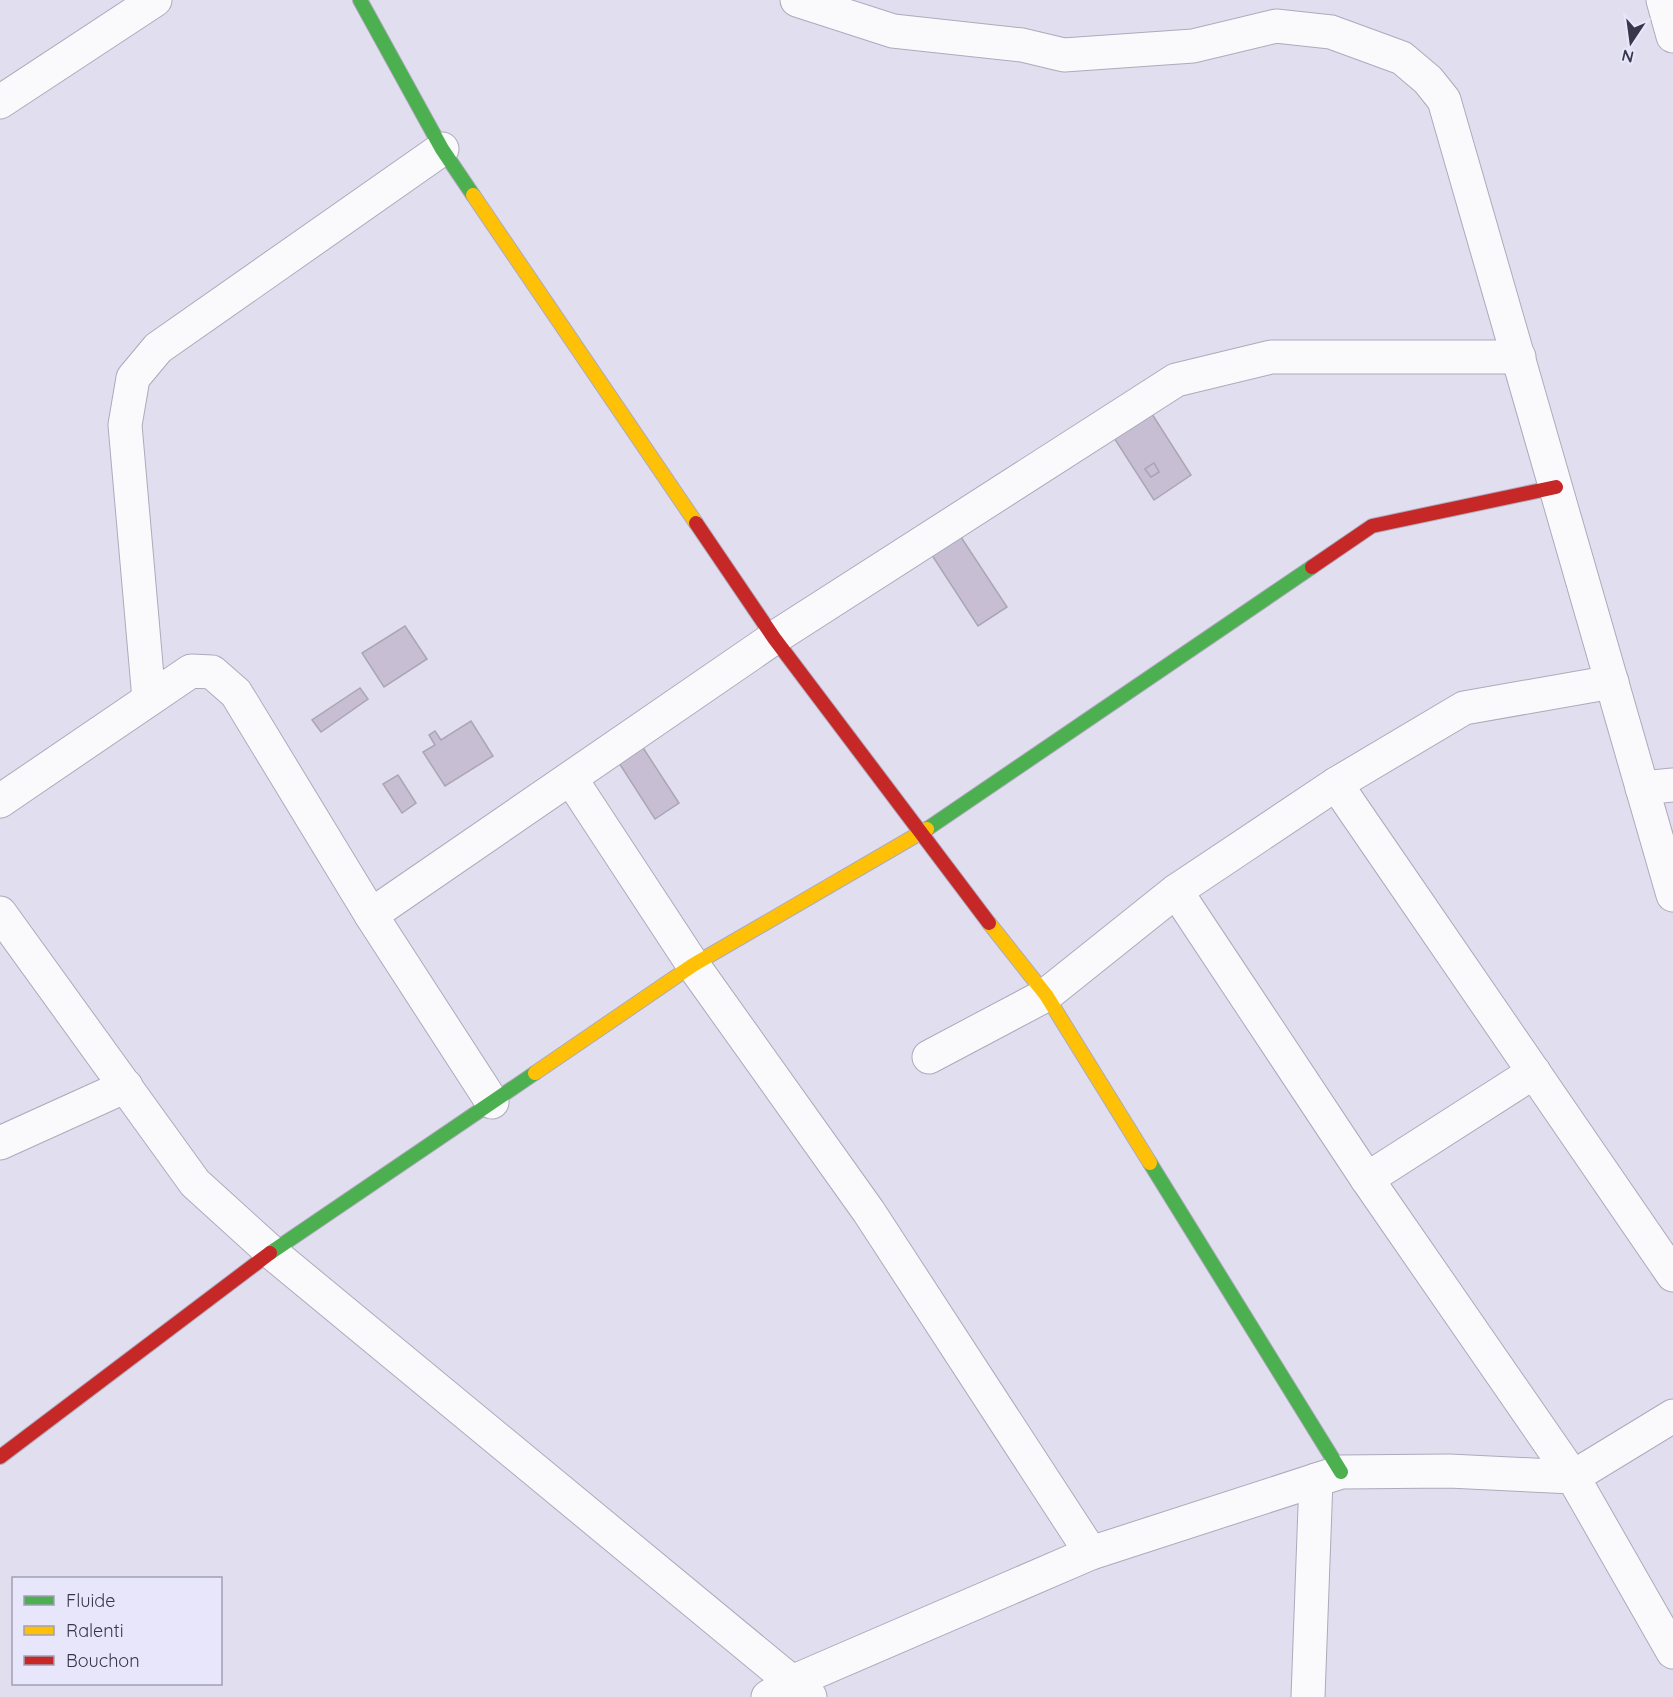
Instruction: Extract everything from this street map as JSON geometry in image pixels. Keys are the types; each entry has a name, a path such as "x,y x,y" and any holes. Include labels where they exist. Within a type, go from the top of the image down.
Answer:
{"street":[{"path":"360,0 442,149 774,638 920,834 1046,994 1329,1476 1308,1697"},
{"path":"797,0 893,31 1022,45 1064,55 1193,46 1276,26 1331,32 1402,58 1428,80 1444,100 1612,682 1658,786 1673,895"},
{"path":"1663,0 1673,36"},
{"path":"0,102 145,3"},
{"path":"150,699 125,425 133,378 158,348 442,149"},
{"path":"371,915 774,638 1176,380 1271,357 1519,357"},
{"path":"0,1457 271,1252 693,965 920,834 1372,526 1556,487"},
{"path":"0,801 191,671 212,672 236,693 371,915 492,1102"},
{"path":"929,1057 1046,994 1176,891 1336,784 1464,708 1612,682"},
{"path":"571,779 693,965 869,1212 1091,1553"},
{"path":"1336,784 1673,1275"},
{"path":"1176,891 1368,1179 1573,1477 1673,1652"},
{"path":"0,913 195,1183 271,1252 790,1692 1091,1553 1329,1476 1449,1471 1573,1477 1673,1416"},
{"path":"1368,1179 1534,1072"},
{"path":"0,1143 126,1086"}],"building":[{"path":"1145,403 1191,475 1154,500 1107,427","holes":["1154,463 1159,472 1151,477 1145,469"]},
{"path":"1154,463 1159,472 1151,477 1145,469"},
{"path":"953,525 1007,607 978,626 924,543"},
{"path":"405,626 427,659 384,687 362,653"},
{"path":"360,688 368,699 321,732 312,720"},
{"path":"471,721 493,756 445,786 423,752 435,745 429,735 435,731 441,740"},
{"path":"636,737 679,803 655,819 612,752"},
{"path":"398,775 416,803 402,813 383,784"}],"traffic: fast":[{"path":"360,0 442,149 473,195"},
{"path":"927,829 1312,567"},
{"path":"270,1253 535,1073"},
{"path":"1150,1163 1341,1472"}],"traffic: slow":[{"path":"473,195 696,523"},
{"path":"535,1073 693,965 927,829"},
{"path":"989,923 1046,995 1150,1163"}],"traffic: jam":[{"path":"1312,567 1372,526 1556,487"},
{"path":"696,523 774,638 989,923"},
{"path":"0,1457 270,1253"}]}
